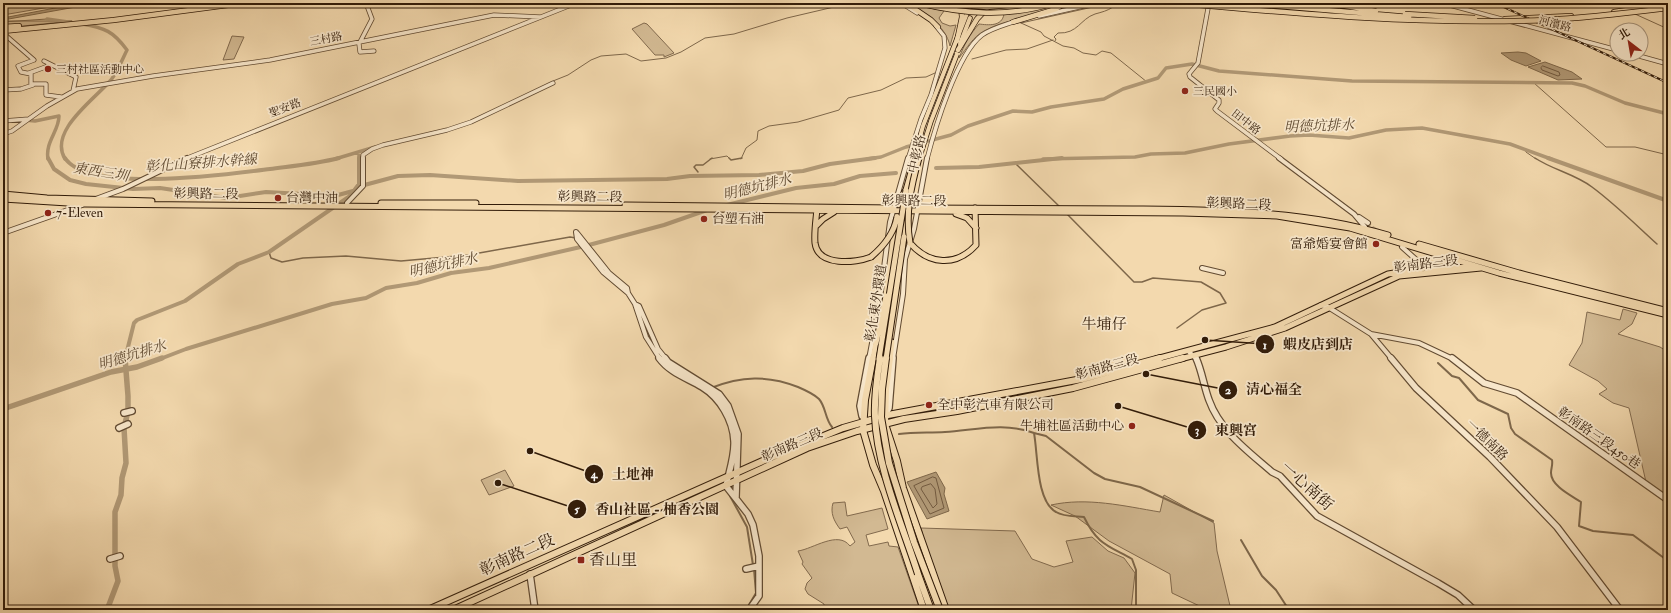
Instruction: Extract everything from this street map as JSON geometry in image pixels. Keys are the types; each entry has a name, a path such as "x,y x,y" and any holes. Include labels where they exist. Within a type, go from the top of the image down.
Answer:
{"highway":[{"path":"3,27 122,16 221,3"},
{"path":"3,33 243,3"},
{"path":"906,3 931,20 938,27"},
{"path":"918,3 948,10 989,13 1021,11 1054,3"},
{"path":"940,3 970,7 994,8 1034,3"},
{"path":"957,41 962,17 960,3"},
{"path":"957,52 965,42 977,18 992,3"},
{"path":"1013,22 1052,10 1065,3"},
{"path":"1177,3 1346,18 1417,22 1562,20 1668,8"},
{"path":"1217,3 1366,17 1456,21"},
{"path":"1243,3 1408,17 1505,19 1593,14 1668,4"},
{"path":"1328,3 1399,14 1505,19"}],"main road":[{"name":"彰化東外環道","path":"940,610 914,542 889,463 882,432 882,389 893,284 906,190 923,126 971,3"},
{"name":"彰化東外環道","path":"931,610 882,464 876,432 874,410 875,388 893,284 920,156 936,106 975,3"},
{"path":"817,209 816,248 825,256 837,261 855,262 871,257 886,243 895,228 900,198 906,190"},
{"name":"彰興路二段","path":"3,194 93,200 338,204 894,209 950,212 975,210 1277,216 1350,228 1474,263"},
{"name":"彰興路二段","path":"3,198 84,204 328,206 347,203 817,209 836,211 894,209"},
{"name":"彰興路二段","path":"918,210 1231,210 1276,212 1367,225 1474,263"},
{"path":"908,215 910,243 919,254 942,261 951,261 967,255 976,245 975,210"},
{"path":"816,226 822,219 836,211"},
{"path":"950,212 967,218 976,229"},
{"path":"1435,253 1442,258 1445,264 1444,266"},
{"name":"彰南路三段","path":"726,486 807,448 863,430 885,424 1073,388 1193,356 1285,328 1328,307 1399,276 1444,266 1470,267 1474,263"},
{"name":"彰南路三段","path":"1474,263 1481,268 1668,315"},
{"name":"彰南路三段","path":"1474,263 1668,311"},
{"name":"彰南路三段","path":"727,477 803,444 863,422 885,416 1082,380 1269,329 1388,274 1428,270 1465,270 1481,268"},
{"path":"1465,270 1520,278"},
{"path":"893,284 897,305 886,389 885,424 897,461 901,481 946,610"},
{"path":"893,284 884,302 867,387 863,430 873,466 882,485 924,610"},
{"name":"彰南路二段","path":"428,610 727,477"},
{"name":"彰南路二段","path":"453,610 726,486"},
{"path":"529,565 530,574"}],"street":[{"path":"366,3 372,19 362,41 359,44 360,52 374,51"},
{"name":"聖安路","path":"3,233 123,189 166,167 576,3"},
{"path":"901,3 938,27"},
{"name":"中彰路","path":"885,416 889,408 893,358 903,294 905,259 914,229 924,168 930,143 954,79 973,44 990,30 1013,22 1097,3"},
{"name":"田中路","path":"1209,3 1196,65 1189,76 1219,100 1219,103 1215,109 1217,111 1367,225"},
{"name":"河濱路","path":"1442,3 1609,48"},
{"name":"三村路","path":"73,91 153,76 270,60 362,41 412,33 494,15 542,17"},
{"name":"中彰路","path":"863,422 860,406 879,306 890,222 900,183 921,119 931,95 945,48 944,39 938,27"},
{"path":"3,33 34,60 18,66 21,72 29,73 51,65"},
{"path":"1649,59 1668,64"},
{"path":"3,134 12,131 73,91 76,77 44,61"},
{"path":"29,73 31,74 31,84 33,85"},
{"path":"347,203 363,186 363,155 367,152 392,143 447,130 472,122 533,94 553,83"},
{"path":"3,90 21,89 33,85 46,84 46,95 63,97"},
{"path":"3,121 27,120"},
{"path":"583,243 603,272 628,293 635,304 651,346 658,357 667,366 709,391 724,407 732,430 734,443 726,486 748,514 753,525 759,556 758,596 749,610"},
{"path":"1401,247 1428,270"},
{"path":"1202,268 1223,273"},
{"path":"880,290 903,294"},
{"path":"635,304 639,306 658,349 668,362 719,394 728,406 738,434 735,473 736,497"},
{"name":"一德南路","path":"1321,305 1328,307 1371,334 1416,388 1490,457 1557,526 1620,610"},
{"path":"879,306 900,308"},
{"name":"彰南路三段450巷","path":"1371,334 1419,343 1449,356 1484,383 1518,393 1668,500"},
{"name":"一心南街","path":"1188,351 1197,359 1209,401 1231,436 1272,472 1280,476 1317,516 1438,583 1458,595 1474,610"},
{"path":"124,413 132,411"},
{"path":"119,428 128,424"},
{"path":"110,559 120,556"},
{"path":"746,569 759,566"},
{"path":"530,574 535,610"}],"shaded area":[{"path":"9,3 73,3 3,15 3,8"},
{"path":"908,3 944,11 939,18 942,23 950,26 956,25 950,46 944,32 939,26"},
{"path":"1057,3 1064,3 1045,12 994,26 980,33 959,58 968,40 979,24 986,25 998,23 1003,18 1004,14 1047,7"},
{"path":"3,21 72,21 3,28"},
{"path":"644,23 647,24 674,53 664,57 664,55 655,55 632,29"},
{"path":"232,36 244,37 234,59 223,60"},
{"path":"1623,309 1637,313 1632,324 1618,334 1660,347 1668,352 1668,497 1646,482 1629,408 1613,403 1599,394 1607,389 1598,381 1569,365 1582,343 1587,312 1620,320"},
{"path":"505,470 514,486 489,495 481,480"},
{"path":"1164,495 1214,523 1217,551 1231,610 1208,610 1172,593 1170,574 1109,541 1075,516 1051,505 1092,502 1160,512"},
{"path":"845,502 847,516 882,508 888,529 866,535 869,546 888,542 889,546 898,547 920,610 824,610 824,604 808,594 805,589 807,583 812,578 802,564 803,562 798,551 832,540 845,542 850,546 855,542 847,527 840,529 832,514 833,503"},
{"path":"921,528 1015,531 1032,559 1054,567 1073,562 1066,541 1092,537 1108,551 1124,558 1135,573 1131,610 947,610 931,567"}],"water":[{"path":"81,3 98,3 3,20 3,18"},
{"path":"1501,53 1526,53 1541,61 1526,66 1511,60"},
{"path":"1545,62 1572,72 1582,79 1558,80 1528,67"},
{"path":"936,472 945,488 944,494 949,511 927,519 907,482"}],"waterway":[{"path":"553,81 568,75 591,60 601,56 626,54 641,61 666,58 681,52 705,38 734,34 787,18 851,3 877,3"},
{"path":"1052,40 1044,36 1041,32 1021,23 1111,3"},
{"path":"1614,3 1625,9"},
{"path":"1055,41 1056,39 1054,37 1058,33 1065,33 1075,29 1090,16 1113,7 1106,5"},
{"path":"1635,14 1668,29"},
{"path":"3,22 47,19"},
{"name":"彰化山寮排水幹線","path":"47,19 75,23"},
{"name":"彰化山寮排水幹線","path":"65,159 61,148 63,138 68,127 85,106 111,80 127,50 117,38 108,31 82,24"},
{"path":"972,59 1006,50 1027,49 1052,40"},
{"path":"1052,40 1083,53 1096,55 1102,51 1111,53 1147,82"},
{"path":"867,159 881,157 906,147 951,135 968,126 1013,111 1032,112 1051,107 1104,99 1123,89 1158,78 1166,68 1192,64 1219,71 1352,81 1572,83 1585,86 1625,103 1668,114"},
{"path":"741,158 746,148 757,140 758,131 769,126 798,122 839,110 848,98 881,90 906,78 926,77 935,73"},
{"path":"1534,83 1606,147 1635,147 1668,155"},
{"name":"東西三圳","path":"24,120 35,121 59,116 57,127 48,147 48,158"},
{"name":"明德坑排水","path":"1055,159 1135,157 1151,154 1185,153 1229,144 1290,136 1309,135 1349,138 1386,130 1422,128 1510,144 1551,159"},
{"name":"彰化山寮排水幹線","path":"337,158 375,147"},
{"name":"明德坑排水","path":"1525,149 1526,152 1536,159"},
{"path":"125,359 134,323 137,320 185,301 238,264 269,252 350,196 359,184 359,152"},
{"path":"711,159 727,156 731,160 741,158"},
{"name":"東西三圳","path":"48,158 54,169 70,180 86,184 133,189 160,188 227,198 266,192 303,194 327,198 353,191"},
{"name":"彰化山寮排水幹線","path":"65,158 79,169 101,176 129,179 194,177 313,163 337,158"},
{"path":"357,187 398,176 430,175 518,181 667,179 690,176 759,175 803,171 830,164 875,158"},
{"name":"明德坑排水","path":"1055,159 1062,158"},
{"path":"1535,158 1592,187 1617,207 1657,244"},
{"name":"明德坑排水","path":"1548,158 1668,201"},
{"path":"698,172 694,167 696,165 703,165 711,159"},
{"name":"明德坑排水","path":"1043,159 1055,159"},
{"name":"明德坑排水","path":"936,168 979,167 1055,159"},
{"path":"1015,163 1061,208"},
{"name":"明德坑排水","path":"727,205 796,188 834,184 860,176 896,173"},
{"name":"明德坑排水","path":"160,359 186,349 332,304 366,298 386,288 417,283 451,273 489,268 585,246 664,225 707,210"},
{"path":"1066,213 1134,282 1142,282 1153,278 1201,282 1220,293 1226,303 1202,310 1177,328"},
{"path":"269,252 271,258 282,262 303,258 346,256 401,261 468,255 570,237 576,238"},
{"path":"643,319 651,342"},
{"name":"明德坑排水","path":"126,369 137,367 162,358"},
{"path":"125,359 126,369"},
{"path":"1438,363 1452,376 1459,378 1478,400 1508,414 1511,428 1515,434 1552,460 1551,473 1554,482 1581,502 1579,526 1593,531 1633,535 1668,561"},
{"name":"明德坑排水","path":"3,409 111,372 126,369"},
{"path":"107,610 118,581 115,566 115,512 121,495 122,478 126,463 124,428 128,411 128,396 126,369"},
{"path":"711,388 733,381 754,378 776,380 787,383 815,395 821,402 832,427"},
{"path":"899,434 1001,427 1034,433"},
{"path":"1034,433 1046,436 1094,473 1105,479 1140,487 1213,521"},
{"path":"1034,433 1041,488 1049,506 1062,515 1084,517 1093,533 1098,538 1109,547 1132,559 1136,570 1136,610"},
{"path":"730,496 747,527 753,565"},
{"path":"1241,540 1262,576 1276,590 1289,610"},
{"path":"746,610 756,593 754,569"}],"tunnel":[{"path":"1367,224 1379,232"}],"railway":[{"path":"1495,3 1668,83"}],"place":[{"name":"三村社區活動中心","path":"48,69"},
{"name":"三民國小","path":"1185,91"},
{"name":"台灣中油","path":"278,198"},
{"name":"7-Eleven","path":"48,213"},
{"name":"台塑石油","path":"704,219"},
{"name":"富爺婚宴會館","path":"1376,244"},
{"name":"蝦皮店到店","path":"1205,340"},
{"name":"清心福全","path":"1146,374"},
{"name":"全中彰汽車有限公司","path":"929,405"},
{"name":"東興宮","path":"1118,406"},
{"name":"牛埔社區活動中心","path":"1132,426"},
{"name":"土地神","path":"530,451"},
{"name":"香山社區 - 柚香公園","path":"498,483"},
{"name":"香山里","path":"581,560"}],"district":[{"name":"牛埔仔","path":"1104,324"}]}
